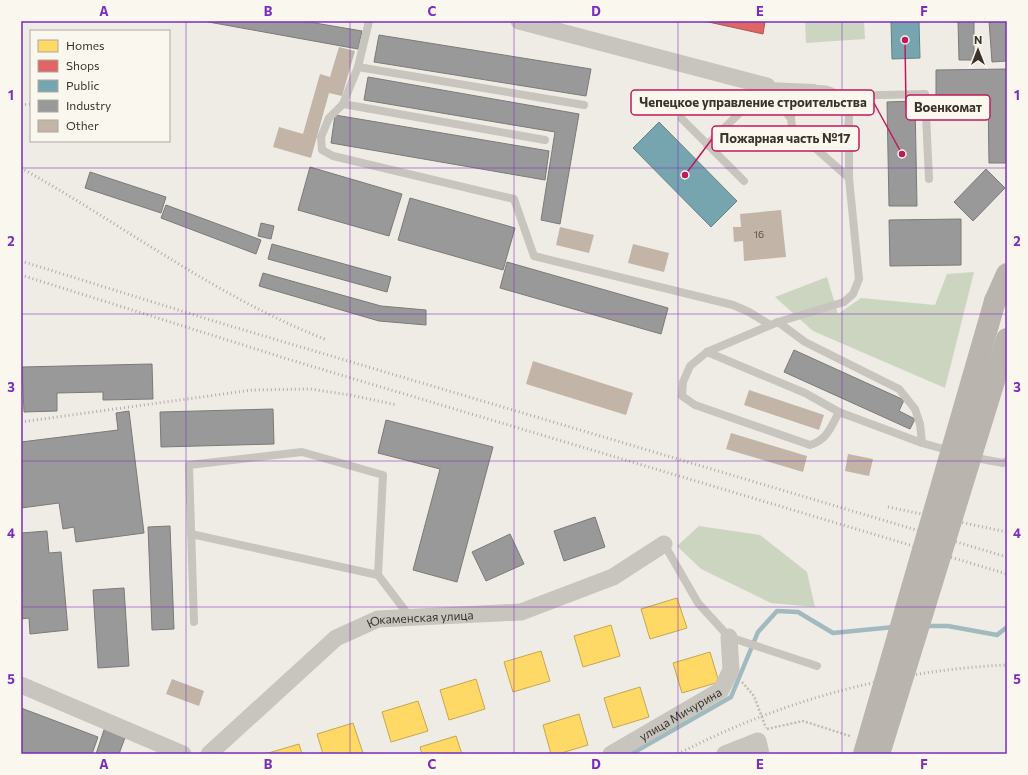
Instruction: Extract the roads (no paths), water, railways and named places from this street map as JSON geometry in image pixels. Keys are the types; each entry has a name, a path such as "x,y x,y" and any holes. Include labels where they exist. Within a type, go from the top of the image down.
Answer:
{"main road":[{"path":"860,746 995,301 1007,274"},
{"path":"879,754 1007,339"}],"street":[{"path":"518,21 767,86"},
{"name":"Юкаменская улица","path":"209,754 336,638 378,619 521,612 613,577 664,544"},
{"name":"улица Мичурина","path":"611,754 721,690 730,670 729,637"},
{"path":"21,685 183,754"},
{"path":"725,754 762,741"}],"lane":[{"path":"369,21 358,68 343,104 329,118 321,137 322,150 333,156 514,199 534,256 733,305 774,323 805,342 899,389 914,409 920,424 922,443"},
{"path":"358,68 584,105"},
{"path":"767,86 791,119"},
{"path":"707,145 767,86 820,89 830,91 839,96 845,103 849,113 849,178 859,279 853,294 844,302 774,323 707,352 690,366 683,382 682,396 695,406 810,445 820,442 830,430 839,412"},
{"path":"820,89 811,90 802,95 796,102 792,110 791,119 793,129 798,136 813,146 849,178"},
{"path":"839,96 925,94 929,179"},
{"path":"343,104 545,140"},
{"path":"682,119 744,181"},
{"path":"813,146 822,147 839,140 849,123"},
{"path":"707,352 805,393 839,412 922,443 1003,464 1007,461"},
{"path":"194,622 189,465 302,452 383,474 378,575 410,618"},
{"path":"191,534 378,575"},
{"path":"664,544 698,604 729,637 817,666"}],"waterway":[{"path":"631,754 731,697 758,632 777,611 798,612 833,633 894,627"},
{"path":"925,626 948,626 997,635 1007,627"}],"railway":[{"path":"21,105 30,104"},
{"path":"21,168 209,282 286,323 327,340"},
{"path":"21,261 217,322 1007,557"},
{"path":"21,275 294,361 1007,574"},
{"path":"21,422 252,390 310,389 350,395 397,405"},
{"path":"888,507 1007,532"},
{"path":"678,754 756,718 838,692 879,681 921,674 964,668 1007,665"}],"place":[{"name":"Военкомат","path":"905,40"},
{"name":"Чепецкое управление строительства","path":"902,154"},
{"name":"Пожарная часть №17","path":"685,175"}]}
